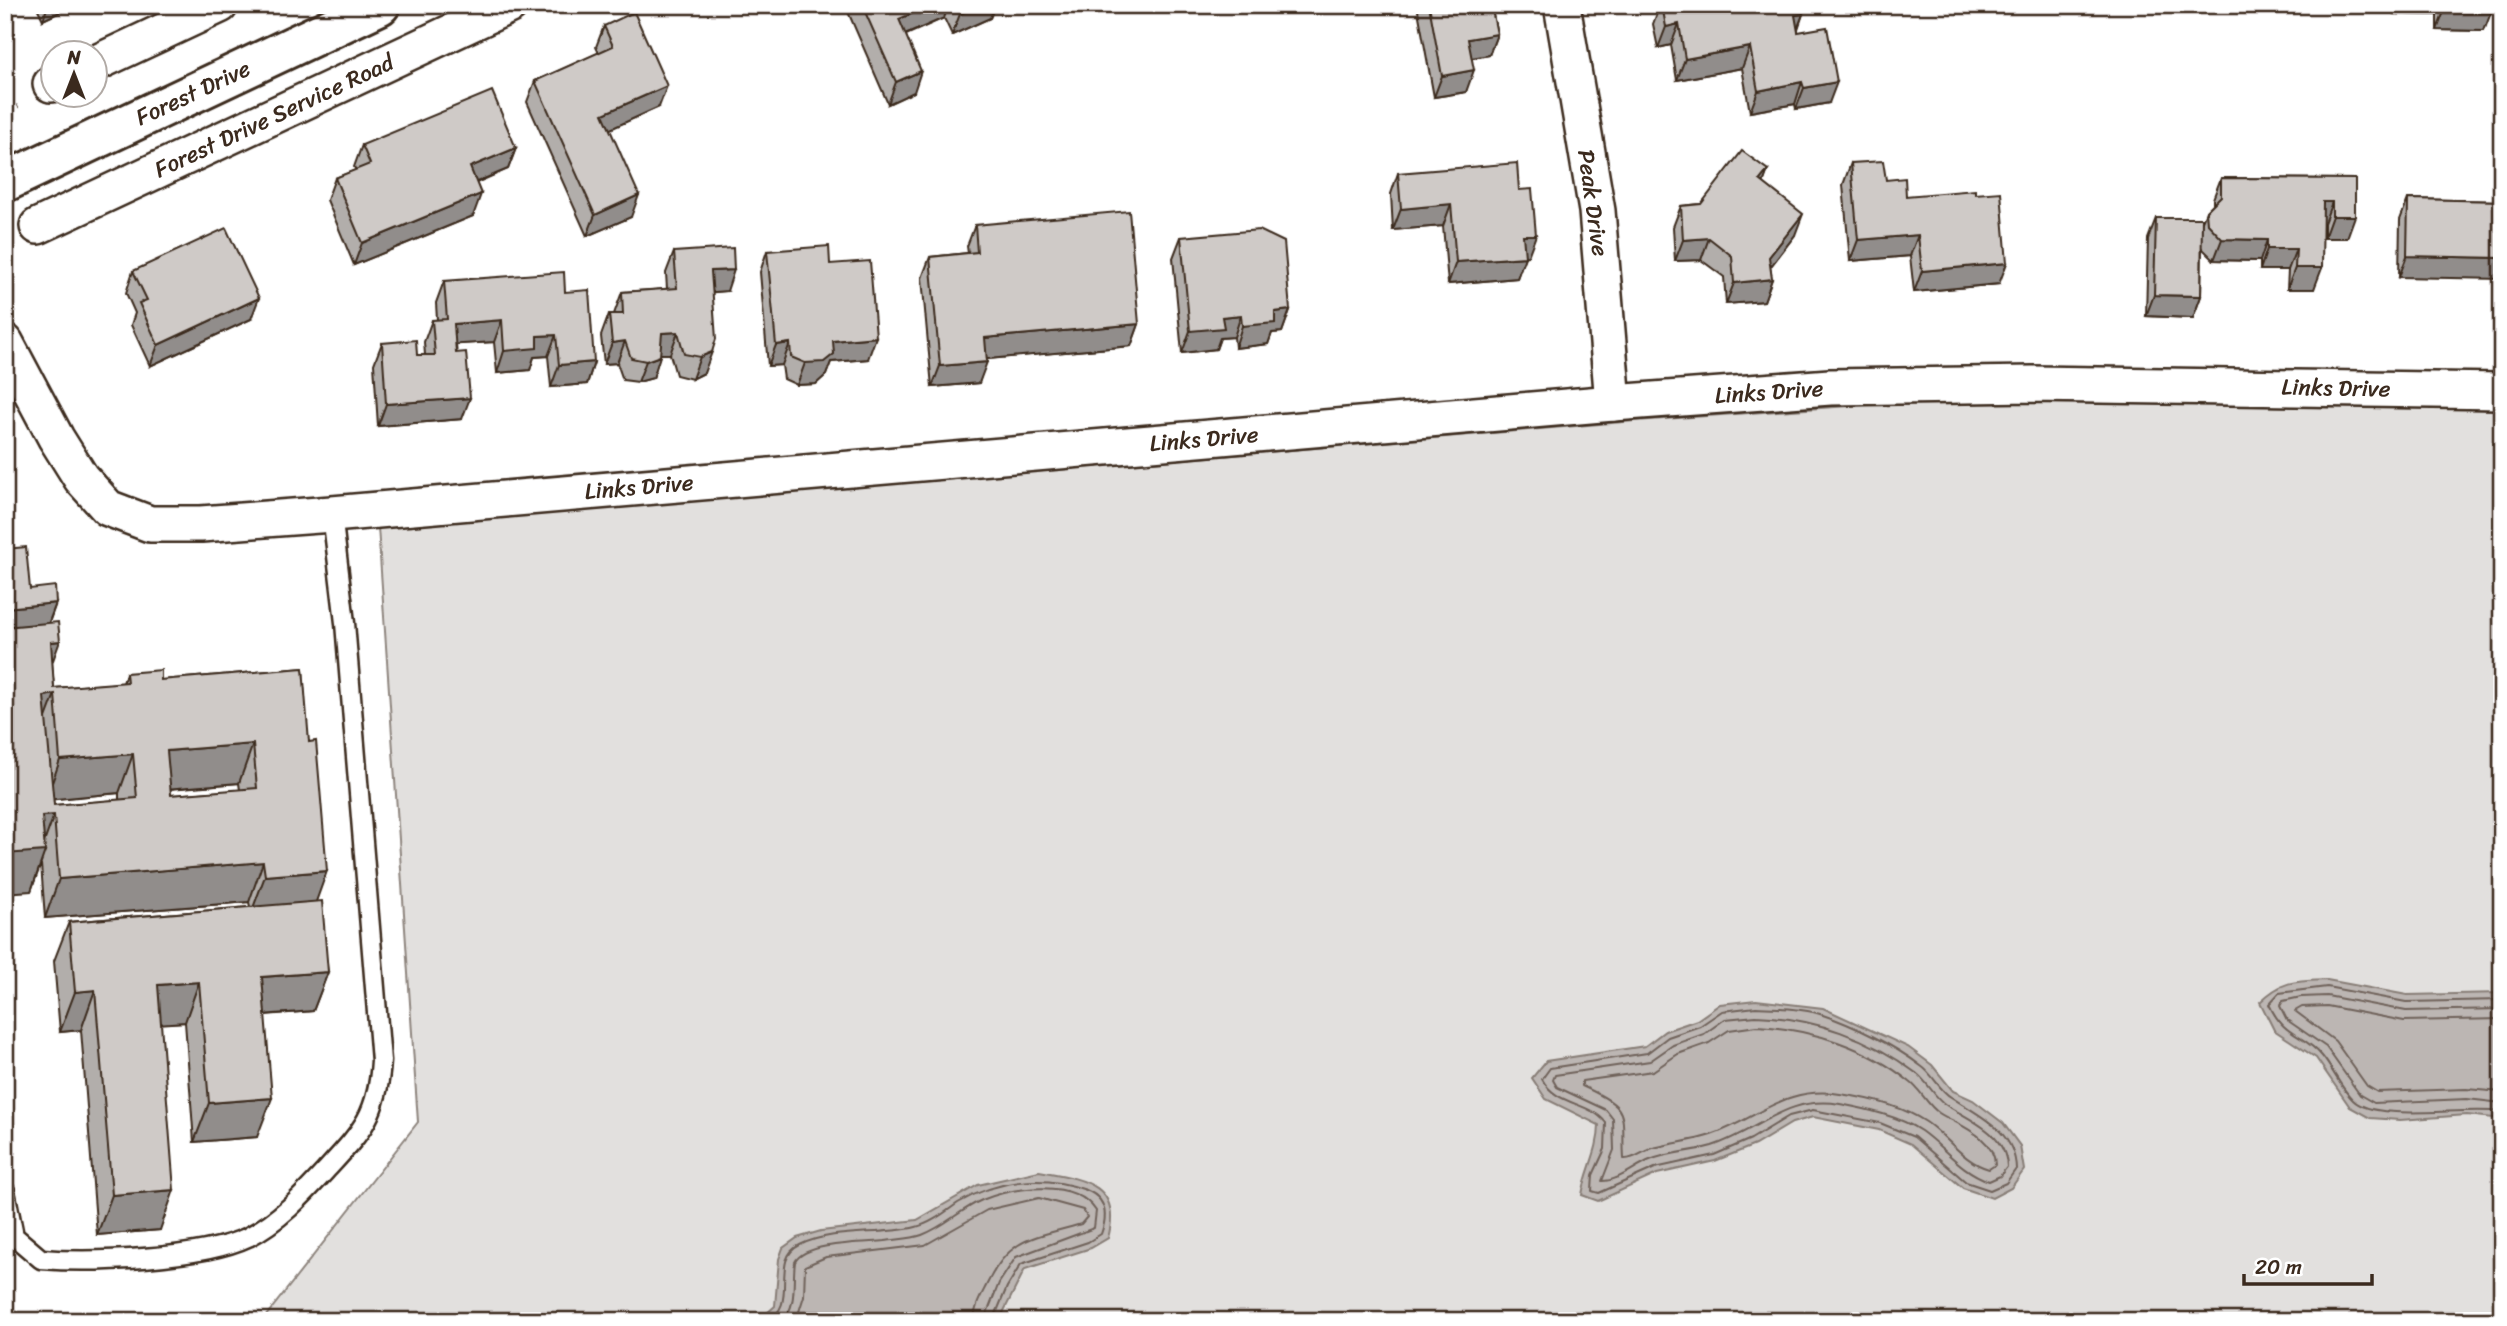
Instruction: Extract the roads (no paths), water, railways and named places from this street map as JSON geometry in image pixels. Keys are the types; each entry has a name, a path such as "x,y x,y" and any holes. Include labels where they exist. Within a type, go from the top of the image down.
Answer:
{"main road":[{"name":"Forest Drive","path":"7,175 380,5"}],"street":[{"path":"108,57 220,5"},
{"name":"Forest Drive Service Road","path":"38,226 510,5"},
{"name":"Peak Drive","path":"1562,5 1597,211 1613,403"},
{"name":"Links Drive","path":"5,342 56,438 82,478 108,508 150,524 201,524 332,514 1613,403 1830,387 2006,384 2502,391"}],"lane":[{"path":"5,1191 14,1236 41,1259 133,1257 209,1249 247,1237 295,1205 362,1130 373,1113 380,1086 381,1060 345,623 332,514"}],"water":[{"path":"2327,980 2407,995 2502,993 2502,1119 2467,1115 2400,1120 2370,1118 2350,1107 2316,1058 2274,1030 2260,1002 2276,989 2291,983"},
{"path":"1756,1000 1823,1008 1908,1047 1932,1065 1953,1091 1973,1100 2003,1123 2020,1146 2024,1170 2011,1188 1992,1198 1963,1188 1911,1144 1879,1130 1813,1117 1792,1123 1755,1145 1715,1161 1657,1174 1598,1201 1582,1195 1597,1143 1599,1125 1546,1099 1532,1078 1546,1061 1645,1046 1665,1031 1697,1020 1720,1004"},
{"path":"1039,1171 1084,1181 1104,1195 1110,1205 1108,1238 1091,1248 1025,1269 999,1321 743,1321 767,1313 775,1306 779,1259 783,1248 797,1238 821,1231 917,1220 978,1185"}]}
